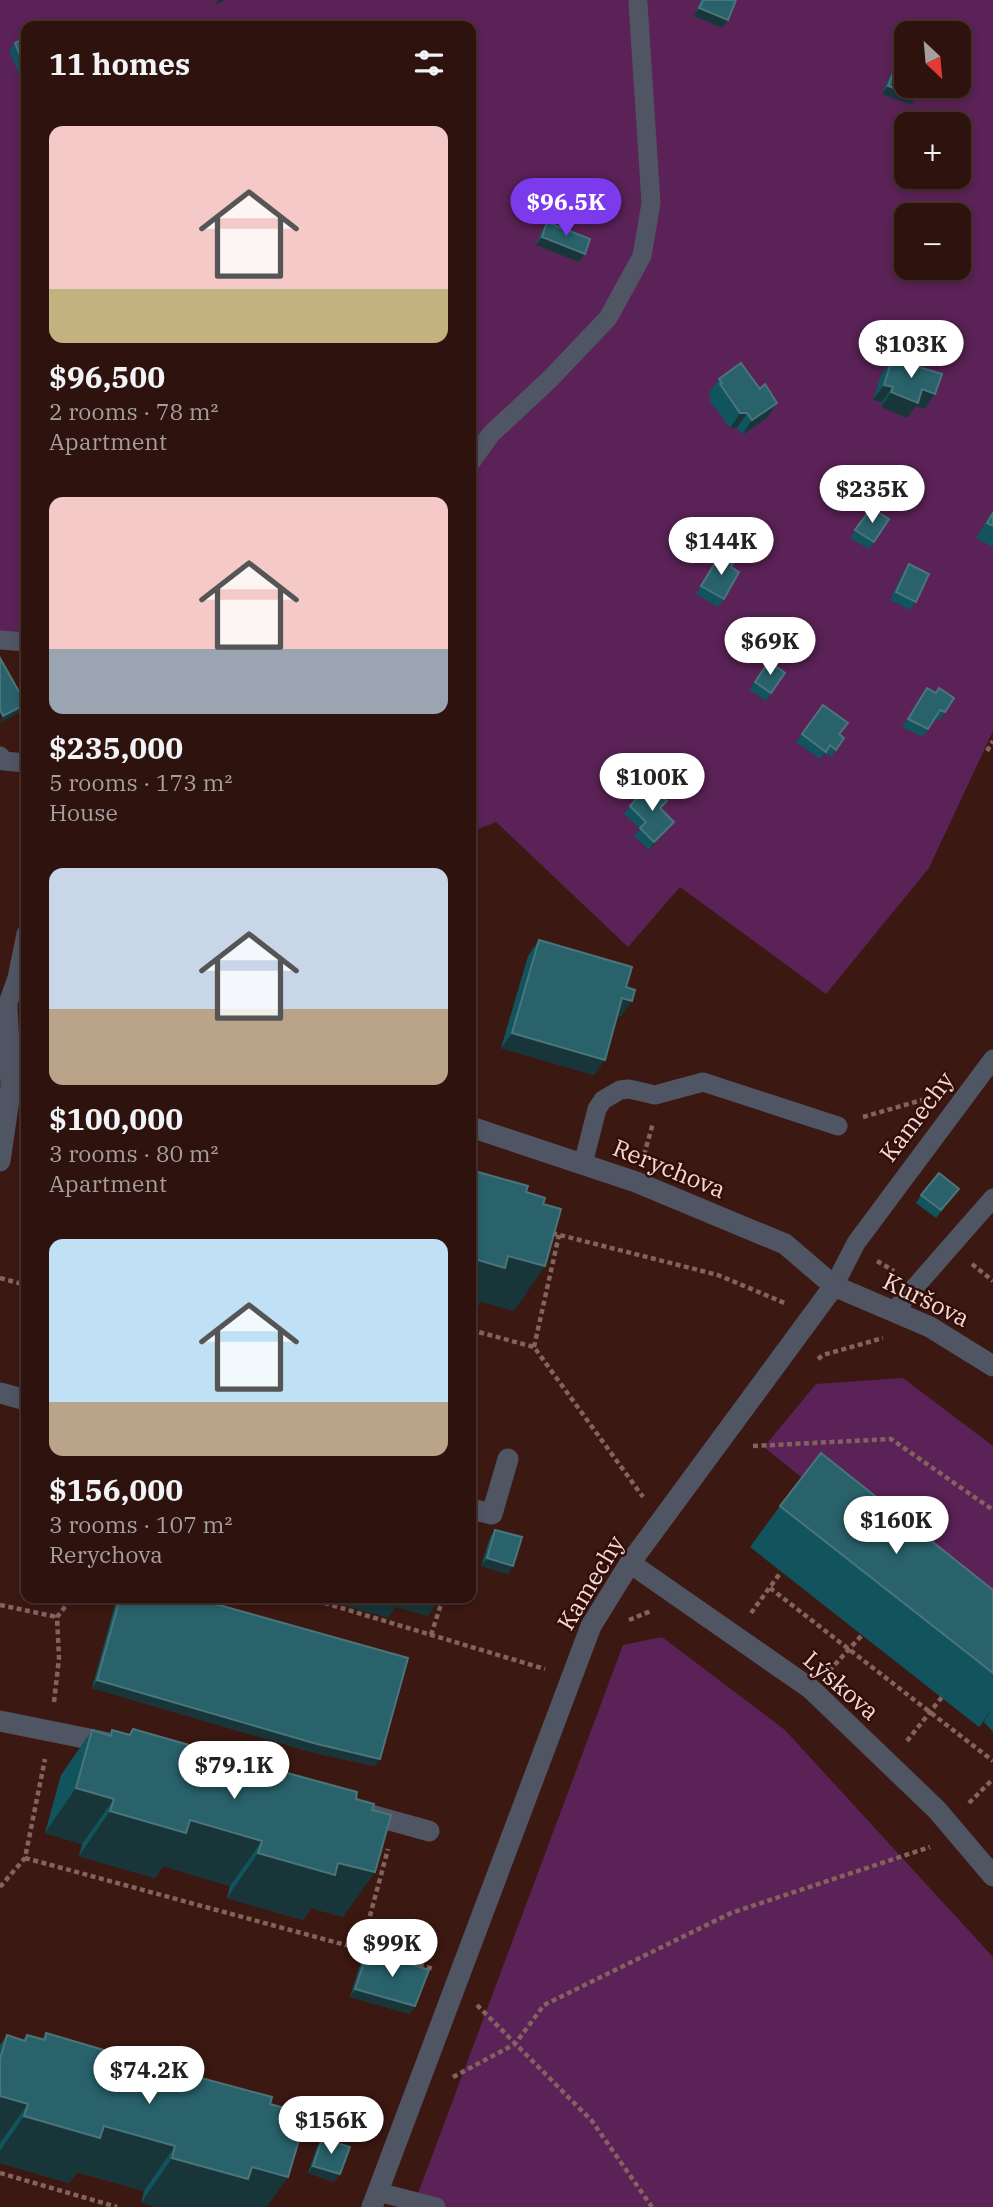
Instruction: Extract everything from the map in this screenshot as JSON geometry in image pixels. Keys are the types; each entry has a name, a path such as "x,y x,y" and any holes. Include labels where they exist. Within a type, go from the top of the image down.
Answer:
{"street":[{"path":"0,1160 11,1086 11,1007"},
{"name":"Rerychova","path":"476,1129 636,1182 785,1244 835,1286"},
{"name":"Kuršova","path":"835,1286 930,1327 993,1366"},
{"name":"Kamechy","path":"375,2199 591,1626 630,1563 835,1286"},
{"path":"0,1393 21,1399"},
{"path":"476,1510 492,1514 508,1460"},
{"name":"Lýskova","path":"630,1563 811,1689 937,1810 993,1876"},
{"path":"0,1721 132,1747"},
{"path":"339,1805 429,1831"},
{"path":"263,2114 316,2130"}],"lane":[{"path":"476,456 491,434 550,379 608,318 642,256 651,203 638,3"},
{"path":"0,640 21,642"},
{"path":"0,756 4,761 21,763"},
{"path":"11,1007 21,958"},
{"name":"Kamechy","path":"835,1286 856,1244 993,1059"},
{"path":"583,1164 597,1109 611,1093 629,1089 655,1094 704,1082 838,1126"},
{"path":"894,1311 993,1198"},
{"path":"375,2199 436,2207"}],"path":[{"path":"987,751 993,741"},
{"path":"838,1126 973,1086"},
{"path":"636,1182 657,1109 655,1094"},
{"path":"547,1231 718,1275 788,1304"},
{"path":"534,1347 559,1235"},
{"path":"0,1278 21,1283"},
{"path":"476,1331 534,1347 647,1503"},
{"path":"814,1361 823,1355 882,1338 895,1340"},
{"path":"742,1447 891,1439 993,1510"},
{"path":"747,1619 781,1572"},
{"path":"620,1625 658,1608 661,1585"},
{"path":"770,1588 993,1761"},
{"path":"53,1711 59,1658 57,1617 68,1603"},
{"path":"325,1603 552,1671"},
{"path":"431,1635 441,1603"},
{"path":"0,1605 57,1617"},
{"path":"890,1764 929,1711 942,1698"},
{"path":"0,1887 25,1858 46,1754"},
{"path":"450,2067 446,2080 515,2044 544,2005 731,1913 960,1837"},
{"path":"361,1949 389,1846"},
{"path":"25,1858 438,1970"},
{"path":"469,2015 474,2002 592,2122 652,2207"},
{"path":"0,2173 117,2207"}],"shaded area":[{"path":"0,0 993,0 993,731 929,868 826,994 680,887 628,947 496,822 476,830 476,21 21,21 21,634 0,635"},
{"path":"903,1378 993,1446 993,1632 764,1447 816,1384"},
{"path":"662,1637 785,1730 993,1957 993,2207 413,2207 623,1645"}],"building":[{"path":"703,0 736,0 728,20 699,8"},
{"path":"21,40 21,58 15,43"},
{"path":"894,71 894,88 888,86"},
{"path":"547,222 590,239 585,254 542,237"},
{"path":"892,359 942,374 935,394 922,389 918,403 891,392 893,387 884,385"},
{"path":"741,363 760,389 765,384 777,403 752,420 747,413 740,413 719,379"},
{"path":"871,508 889,519 874,542 855,530"},
{"path":"993,513 993,526 987,523"},
{"path":"721,553 734,562 731,567 739,572 724,599 701,586"},
{"path":"909,564 929,574 916,602 896,592"},
{"path":"0,658 21,695 21,707 3,716 0,710"},
{"path":"769,661 785,673 771,693 755,682"},
{"path":"927,688 936,693 939,688 954,698 945,712 940,710 928,729 908,719"},
{"path":"823,705 848,723 839,734 844,738 836,750 830,745 826,752 802,734"},
{"path":"649,785 667,801 660,808 674,822 654,842 640,828 646,822 630,806"},
{"path":"539,940 632,967 626,987 635,990 632,1001 622,998 605,1060 512,1033"},
{"path":"476,1171 528,1186 526,1192 545,1198 543,1204 561,1209 545,1266 508,1256 505,1268 476,1259"},
{"path":"939,1173 959,1189 941,1210 921,1195"},
{"path":"821,1453 993,1590 993,1673 780,1506"},
{"path":"495,1530 522,1537 513,1566 487,1558"},
{"path":"119,1603 212,1603 408,1658 380,1759 317,1744 97,1680"},
{"path":"133,1729 210,1751 207,1757 226,1762 224,1768 258,1777 260,1772 278,1777 280,1771 357,1792 356,1799 374,1804 372,1810 391,1815 375,1872 338,1863 335,1875 258,1853 262,1841 190,1820 186,1833 110,1811 114,1799 76,1788 92,1730 111,1736 112,1730 130,1735"},
{"path":"368,1951 429,1970 415,2006 355,1989"},
{"path":"46,2033 124,2056 122,2062 140,2067 138,2073 172,2082 174,2077 193,2082 194,2076 272,2097 270,2104 288,2109 287,2115 305,2120 288,2177 252,2167 248,2179 172,2158 175,2146 104,2126 100,2138 24,2116 28,2104 0,2096 0,2059 7,2035 25,2041 27,2035 45,2040"},
{"path":"322,2139 350,2147 340,2174 313,2166"}]}
